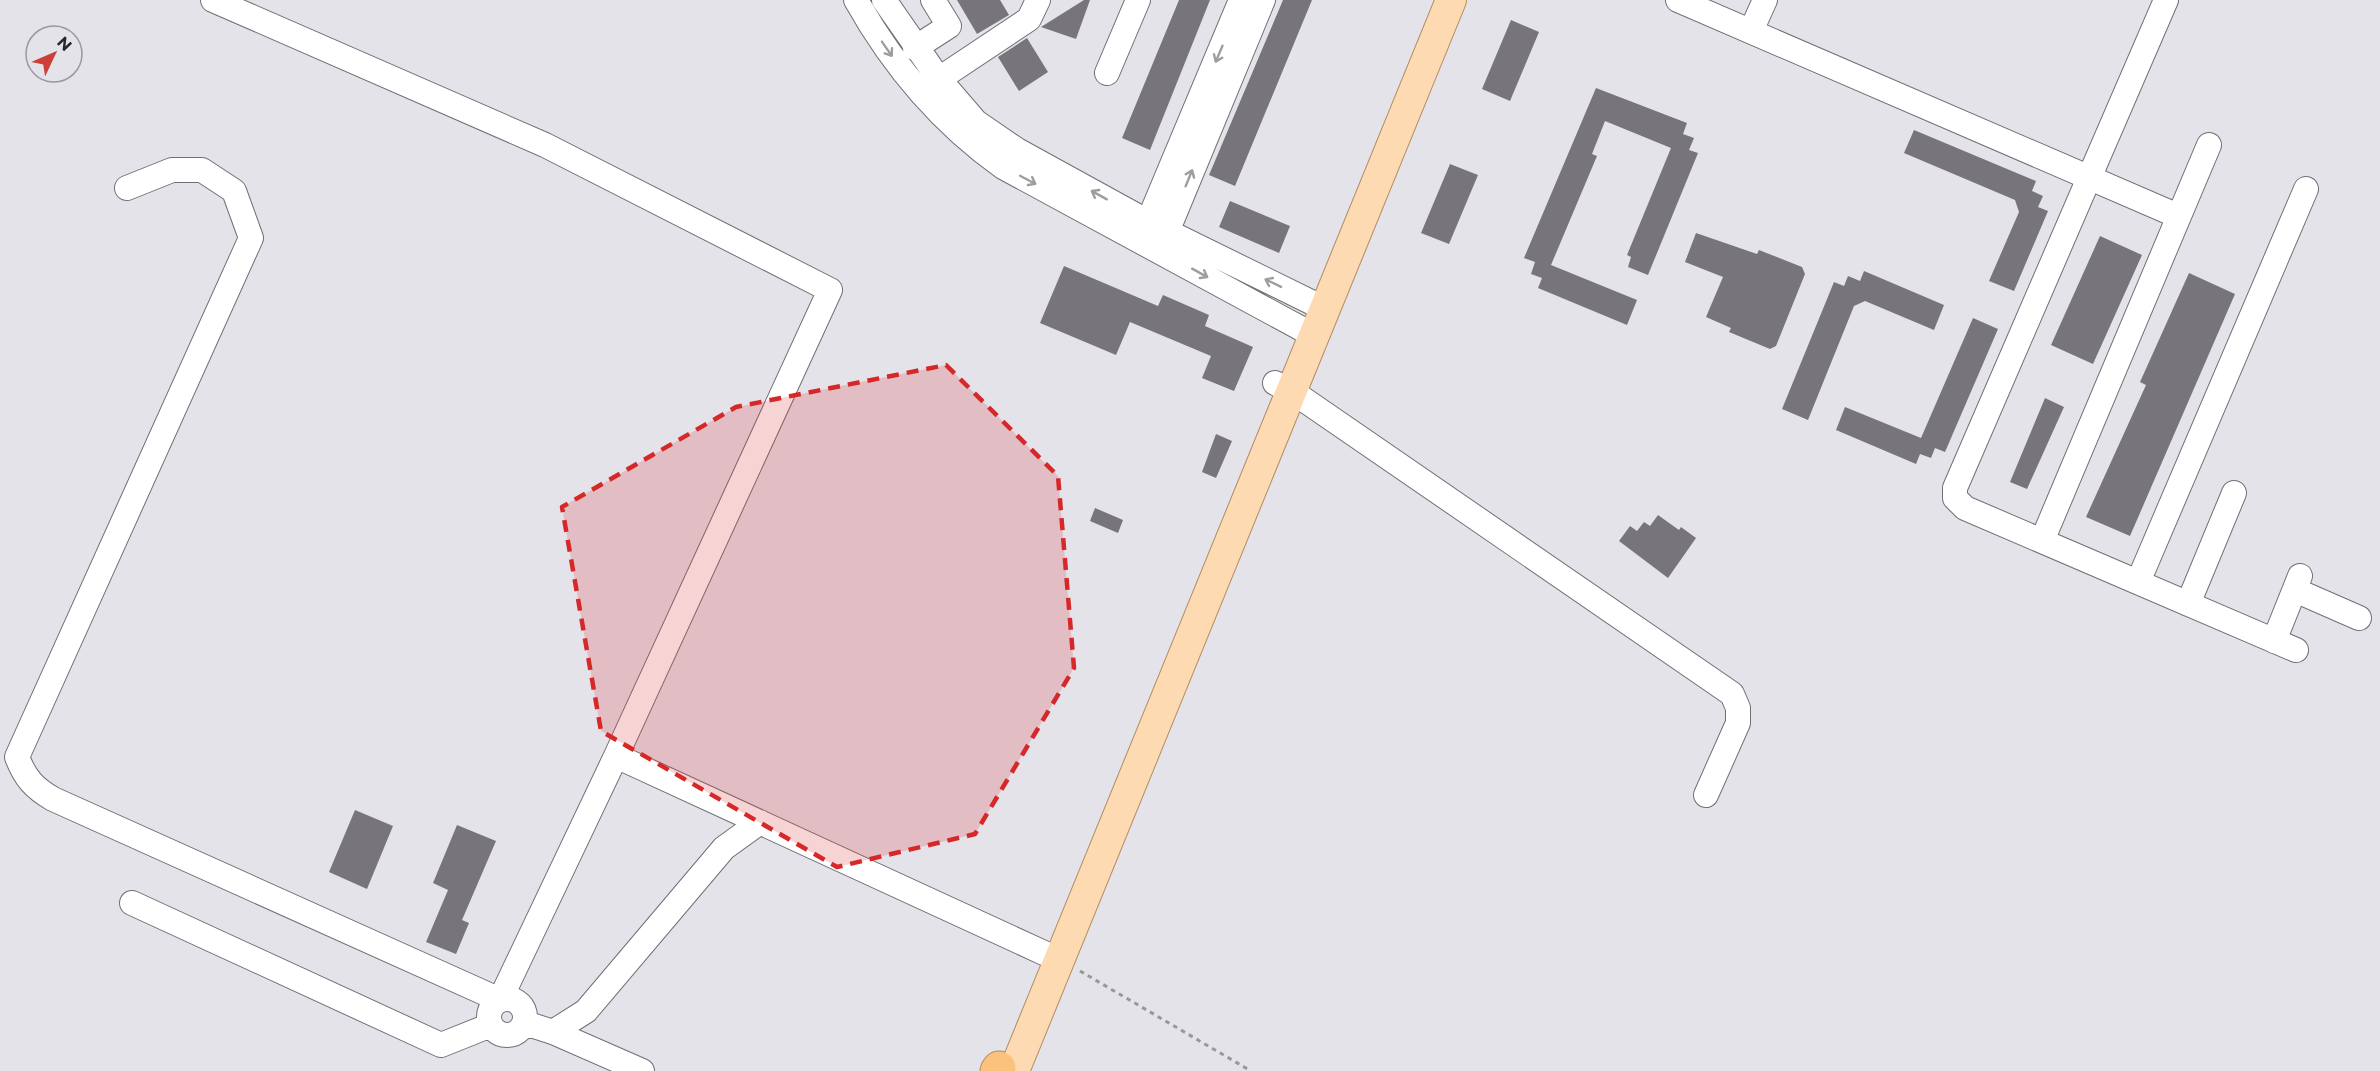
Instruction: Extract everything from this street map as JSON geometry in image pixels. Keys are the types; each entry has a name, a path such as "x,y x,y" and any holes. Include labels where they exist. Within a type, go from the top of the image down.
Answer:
{"main road":[{"path":"1312,318 1432,0"},
{"path":"1002,1070 1052,956 1282,387 1451,0"}],"street":[{"path":"213,0 544,145 830,290 616,756 500,1000 490,1014 491,1026"},
{"path":"856,0 900,67 934,109 966,140 1003,167 1312,318"},
{"path":"884,0 915,48 976,122 1017,150 1157,227 1312,318"},
{"path":"915,48 949,26 933,0"},
{"path":"939,79 1029,19 1038,0"},
{"path":"1107,73 1138,0"},
{"path":"1157,227 1241,0"},
{"path":"1157,227 1263,0"},
{"path":"1678,0 2178,216"},
{"path":"1751,31 1765,0"},
{"path":"2166,0 1955,488 1955,498 1960,506 2285,645 2298,583 2360,618"},
{"path":"2042,541 2209,144"},
{"path":"128,188 172,170 202,170 234,191 251,238 17,758 24,774 35,788 53,799 500,1000 518,1002 525,1011 525,1023 518,1033 506,1036 491,1026"},
{"path":"2138,582 2306,189"},
{"path":"1282,387 1732,694 1738,708 1738,723 1706,795"},
{"path":"2188,604 2234,494"},
{"path":"616,756 1052,956"},
{"path":"553,1032 586,1011 724,848 760,822"},
{"path":"132,903 441,1045 491,1026"},
{"path":"525,1023 553,1032 642,1071"}],"path":[{"path":"1052,956 1251,1071"}],"highlighted area":[{"path":"946,365 1058,476 1074,668 975,834 837,867 601,731 562,507 736,407"}],"building":[{"path":"957,0 1000,0 1009,15 977,34"},
{"path":"1084,0 1090,0 1076,39 1041,27"},
{"path":"1179,0 1210,0 1150,150 1122,138"},
{"path":"1283,0 1312,0 1235,186 1209,175"},
{"path":"1511,20 1539,32 1510,101 1482,89"},
{"path":"1027,38 1048,72 1019,91 998,57"},
{"path":"1596,88 1687,123 1683,134 1694,138 1689,150 1698,153 1648,275 1628,267 1631,257 1627,255 1671,148 1605,121 1592,154 1597,156 1551,265 1637,300 1627,325 1538,288 1542,278 1531,274 1535,262 1524,258"},
{"path":"1914,130 2036,181 2032,191 2043,196 2038,207 2048,211 2014,291 1989,281 2019,212 2015,200 1904,153"},
{"path":"1450,164 1478,175 1449,244 1421,233"},
{"path":"1230,201 1290,226 1279,253 1219,227"},
{"path":"1696,233 1757,254 1759,250 1802,267 1805,274 1776,346 1770,349 1729,332 1731,328 1706,317 1723,277 1685,262"},
{"path":"2100,236 2142,255 2093,364 2051,345"},
{"path":"1064,266 1158,306 1163,295 1209,315 1205,326 1253,347 1234,391 1202,378 1211,356 1130,322 1116,355 1040,323"},
{"path":"1864,271 1944,305 1934,330 1865,301 1854,306 1808,420 1782,409 1834,282 1844,286 1848,276 1860,281"},
{"path":"2189,273 2235,294 2130,536 2086,517 2146,385 2140,382"},
{"path":"1973,318 1998,329 1945,452 1935,448 1931,458 1920,454 1916,464 1836,430 1845,407 1921,438"},
{"path":"2045,398 2064,407 2027,489 2010,482"},
{"path":"1216,434 1232,441 1216,478 1202,472"},
{"path":"1095,508 1123,520 1118,533 1090,521"},
{"path":"1658,515 1679,530 1681,527 1696,538 1668,578 1619,541 1630,526 1637,531 1644,522 1650,526"},
{"path":"355,810 393,826 367,889 329,872"},
{"path":"457,825 496,841 462,920 469,923 456,954 426,942 448,890 433,883"}]}
